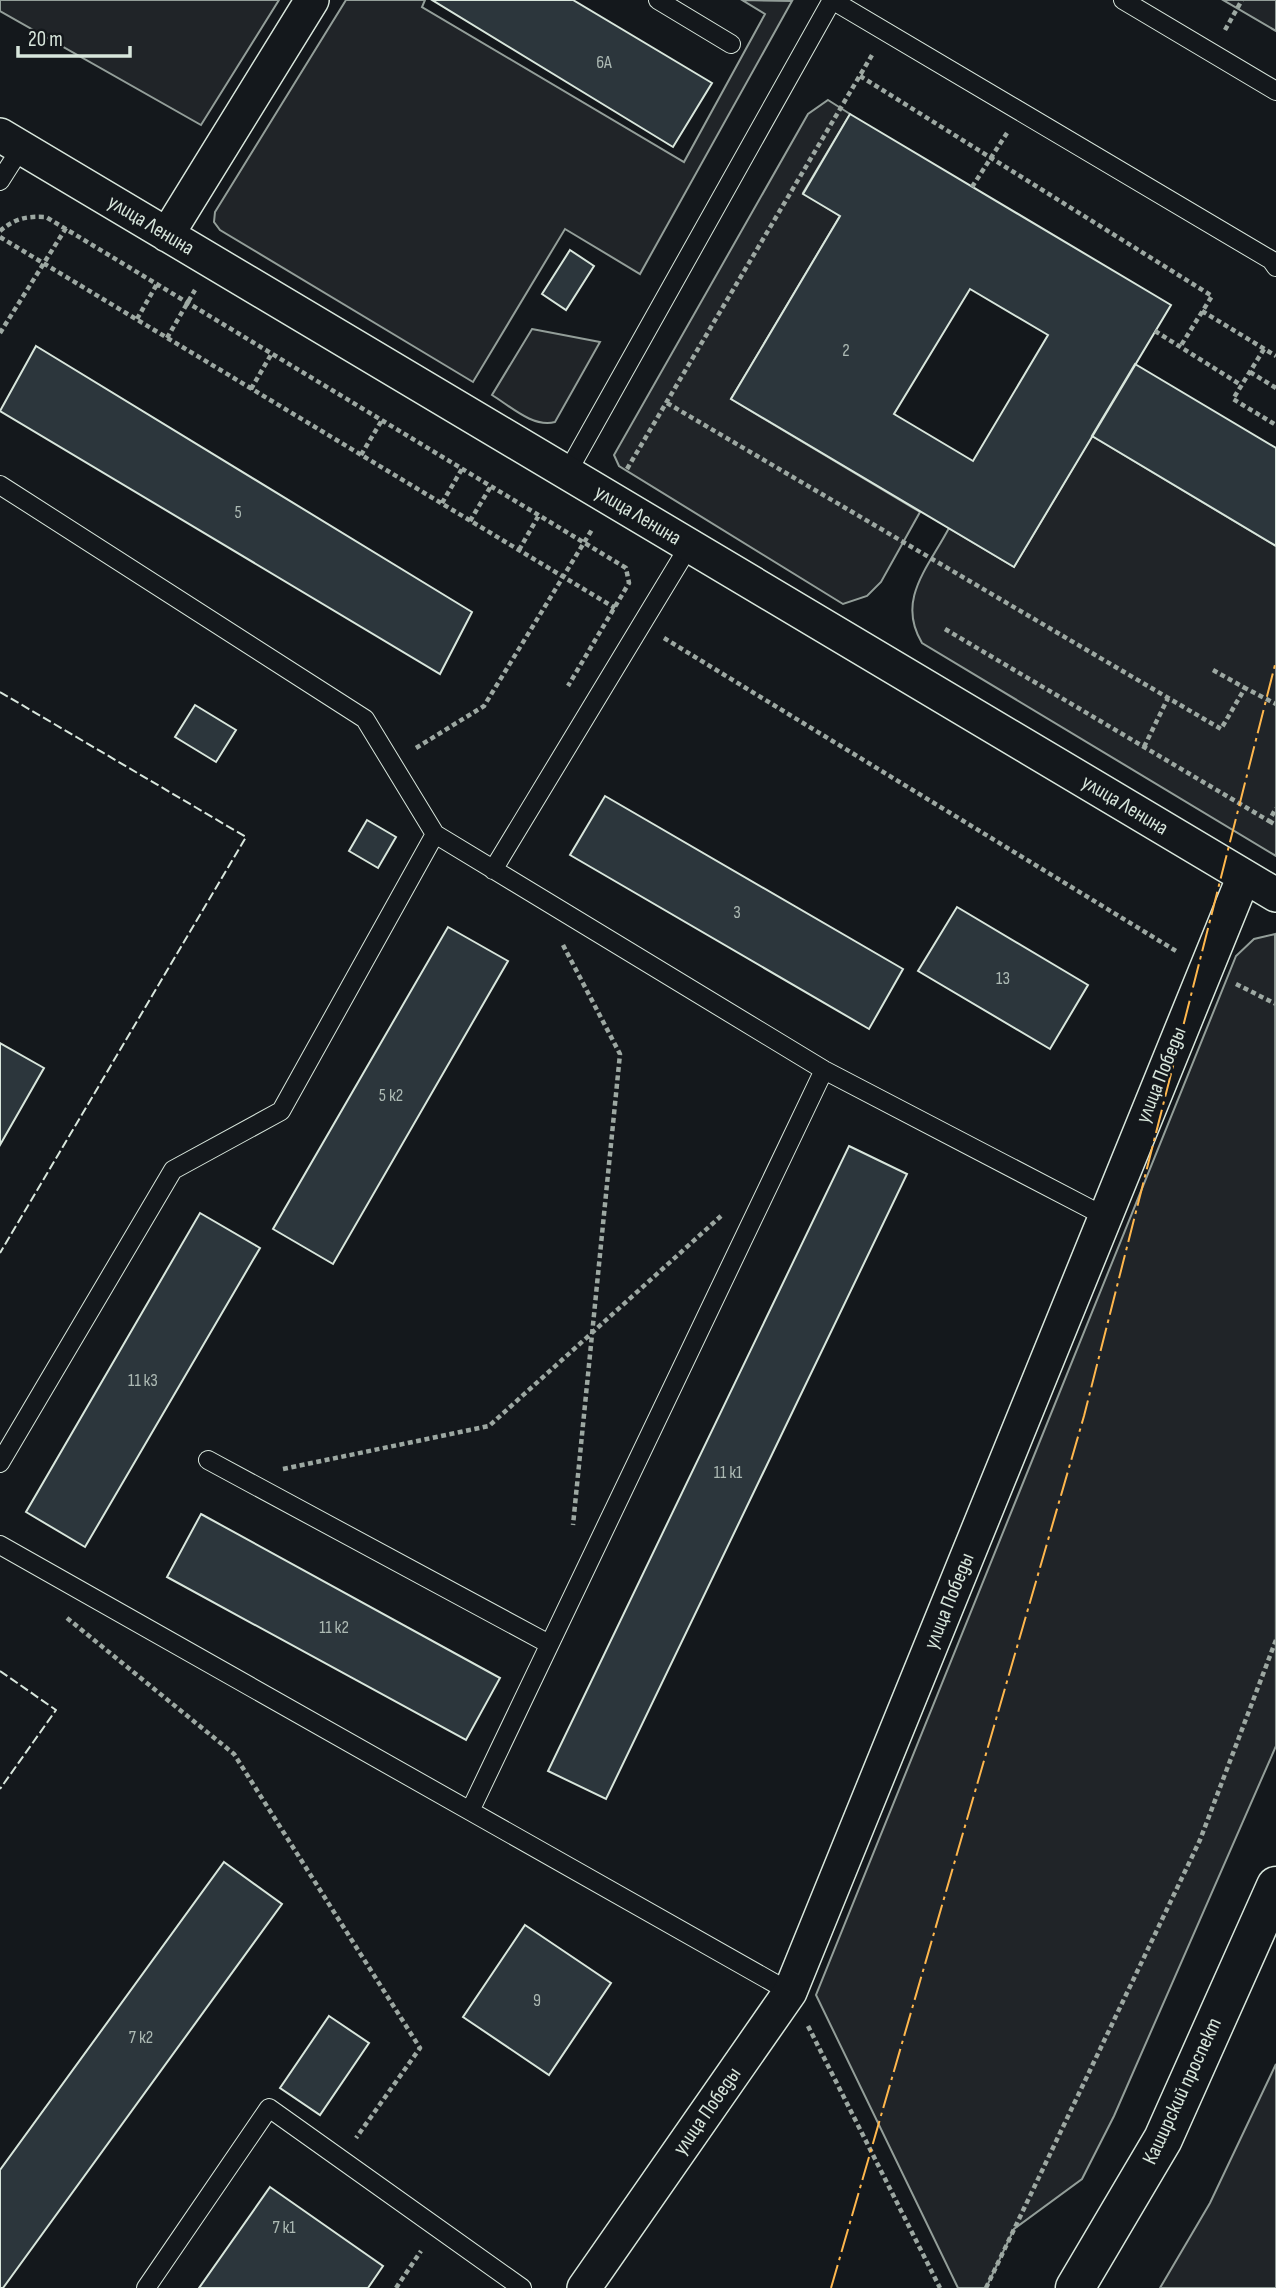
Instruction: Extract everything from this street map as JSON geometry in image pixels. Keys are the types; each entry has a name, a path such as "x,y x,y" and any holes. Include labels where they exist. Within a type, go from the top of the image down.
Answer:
{"main road":[{"name":"Каширский проспект","path":"1075,2288 1163,2139 1276,1886"}],"street":[{"path":"167,235 312,0"},
{"name":"улица Ленина","path":"10,141 1276,895"},
{"name":"улица Победы","path":"584,2288 790,1992 1244,876"}],"lane":[{"path":"658,0 731,44"},
{"path":"567,473 832,0 1262,254 1276,267"},
{"path":"1123,0 1276,91"},
{"path":"0,181 10,141"},
{"path":"0,485 365,719 435,834 824,1070 1104,1216"},
{"path":"493,870 690,546"},
{"path":"0,1463 173,1170 281,1111 435,834"},
{"path":"470,1811 824,1070"},
{"path":"208,1460 549,1644"},
{"path":"0,1545 790,1992"},
{"path":"146,2288 269,2108 522,2288"}],"path":[{"path":"415,748 484,706 584,543 886,32"},
{"path":"860,76 1212,296 1180,347"},
{"path":"972,187 1020,111"},
{"path":"0,231 9,223 28,216 46,216 626,568 629,583 566,688"},
{"path":"0,333 66,228"},
{"path":"0,237 642,624 1205,969"},
{"path":"137,319 157,284"},
{"path":"167,338 188,303"},
{"path":"1202,311 1276,356"},
{"path":"1155,331 1241,385"},
{"path":"1264,349 1233,399 1276,425"},
{"path":"251,389 272,353"},
{"path":"1250,372 1276,388"},
{"path":"667,403 1221,729 1245,688"},
{"path":"361,455 382,420"},
{"path":"442,503 462,469"},
{"path":"470,521 491,486"},
{"path":"519,550 539,515"},
{"path":"946,629 1276,825"},
{"path":"1213,670 1276,704"},
{"path":"1144,747 1168,698"},
{"path":"410,738 421,760"},
{"path":"1269,821 1276,808"},
{"path":"538,897 620,1054 573,1528"},
{"path":"242,1477 489,1426 731,1207"},
{"path":"56,1609 234,1754 420,2048 341,2160"},
{"path":"986,2288 1200,1840 1276,1640"},
{"path":"790,1992 940,2288"},
{"path":"396,2288 437,2228"}],"shaded area":[{"path":"0,0 279,0 201,125 0,11"},
{"path":"346,0 425,0 422,7 684,162 765,14 742,0 792,1 640,274 565,229 473,382 220,230 214,222 215,212"},
{"path":"1223,0 1276,0 1276,31"},
{"path":"828,100 850,114 803,193 840,216 731,399 920,512 881,582 867,596 843,604 619,466 614,455 808,114"},
{"path":"532,329 600,342 555,422 530,419 492,395"},
{"path":"1092,436 1276,546 1276,856 922,643 912,613 914,598 924,571 949,528 1014,567"},
{"path":"1275,934 1276,1746 1114,2116 1082,2179 1014,2229 986,2288 958,2288 816,1995 1236,956 1254,939"},
{"path":"1276,2064 1276,2288 1160,2288 1210,2203"}],"building":[{"path":"432,0 573,0 712,83 673,147"},
{"path":"850,114 1171,305 1014,567 731,399 840,216 803,194","holes":["970,289 1048,335 973,461 894,414"]},
{"path":"570,250 594,266 566,310 542,294"},
{"path":"36,346 472,612 440,674 0,411"},
{"path":"1135,364 1276,448 1276,546 1092,436"},
{"path":"195,705 236,730 216,762 175,737"},
{"path":"605,796 903,969 869,1029 570,855"},
{"path":"367,820 396,837 378,868 349,851"},
{"path":"957,907 1088,985 1050,1049 918,971"},
{"path":"448,927 508,961 333,1264 273,1229"},
{"path":"0,1043 44,1068 0,1145"},
{"path":"849,1146 907,1174 606,1799 548,1771"},
{"path":"200,1213 260,1248 85,1547 26,1512"},
{"path":"201,1514 500,1678 466,1740 167,1577"},
{"path":"224,1862 282,1904 3,2288 0,2288 0,2170"},
{"path":"525,1925 611,1983 549,2075 463,2017"},
{"path":"329,2016 369,2043 320,2115 280,2088"},
{"path":"270,2187 383,2266 368,2288 199,2288"}],"fence":[{"path":"0,692 246,837 0,1253"},
{"path":"0,1671 56,1710 0,1789"}],"power":[{"path":"831,2288 1084,1416 1276,661"}]}
